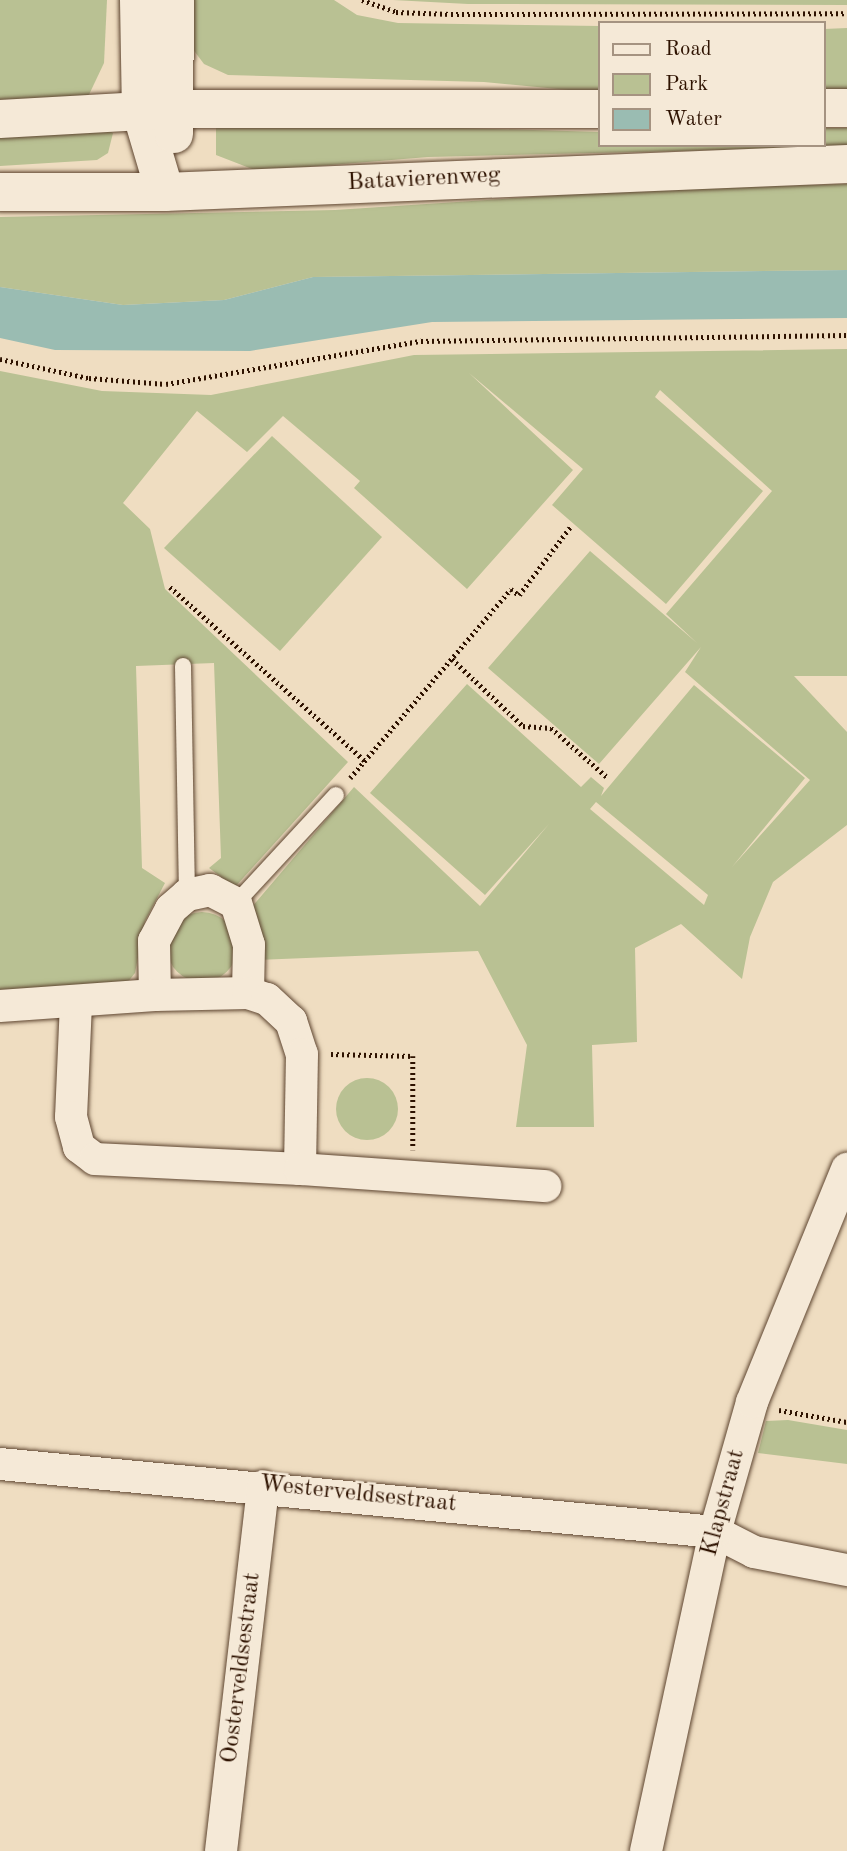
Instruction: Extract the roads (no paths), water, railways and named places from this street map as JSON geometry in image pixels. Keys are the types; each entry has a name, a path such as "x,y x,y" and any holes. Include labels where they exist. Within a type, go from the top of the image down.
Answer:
{"main road":[{"path":"139,0 141,111 165,192"},
{"path":"165,192 178,109 175,0"},
{"path":"826,108 847,108"},
{"path":"0,119 178,109 598,109"},
{"name":"Batavierenweg","path":"0,192 165,192 847,164"}],"street":[{"path":"156,995 154,941 171,909 187,895 210,890 236,903 249,945 248,993"},
{"path":"0,1006 76,1003 156,995 248,993 267,999 291,1021 302,1054 300,1169"},
{"path":"76,1003 71,1117 79,1147 95,1158 413,1175 545,1186"},
{"name":"Klapstraat","path":"646,1851 715,1532 752,1402 847,1169"},
{"name":"Westerveldsestraat","path":"0,1464 263,1486 715,1532"},
{"name":"Oosterveldsestraat","path":"220,1851 263,1486"},
{"path":"715,1532 754,1552 847,1570"}],"lane":[{"path":"183,666 187,895"},
{"path":"236,903 335,795"}],"water":[{"path":"847,270 847,318 432,322 250,351 55,350 0,338 0,287 123,305 224,300 313,277"}]}
